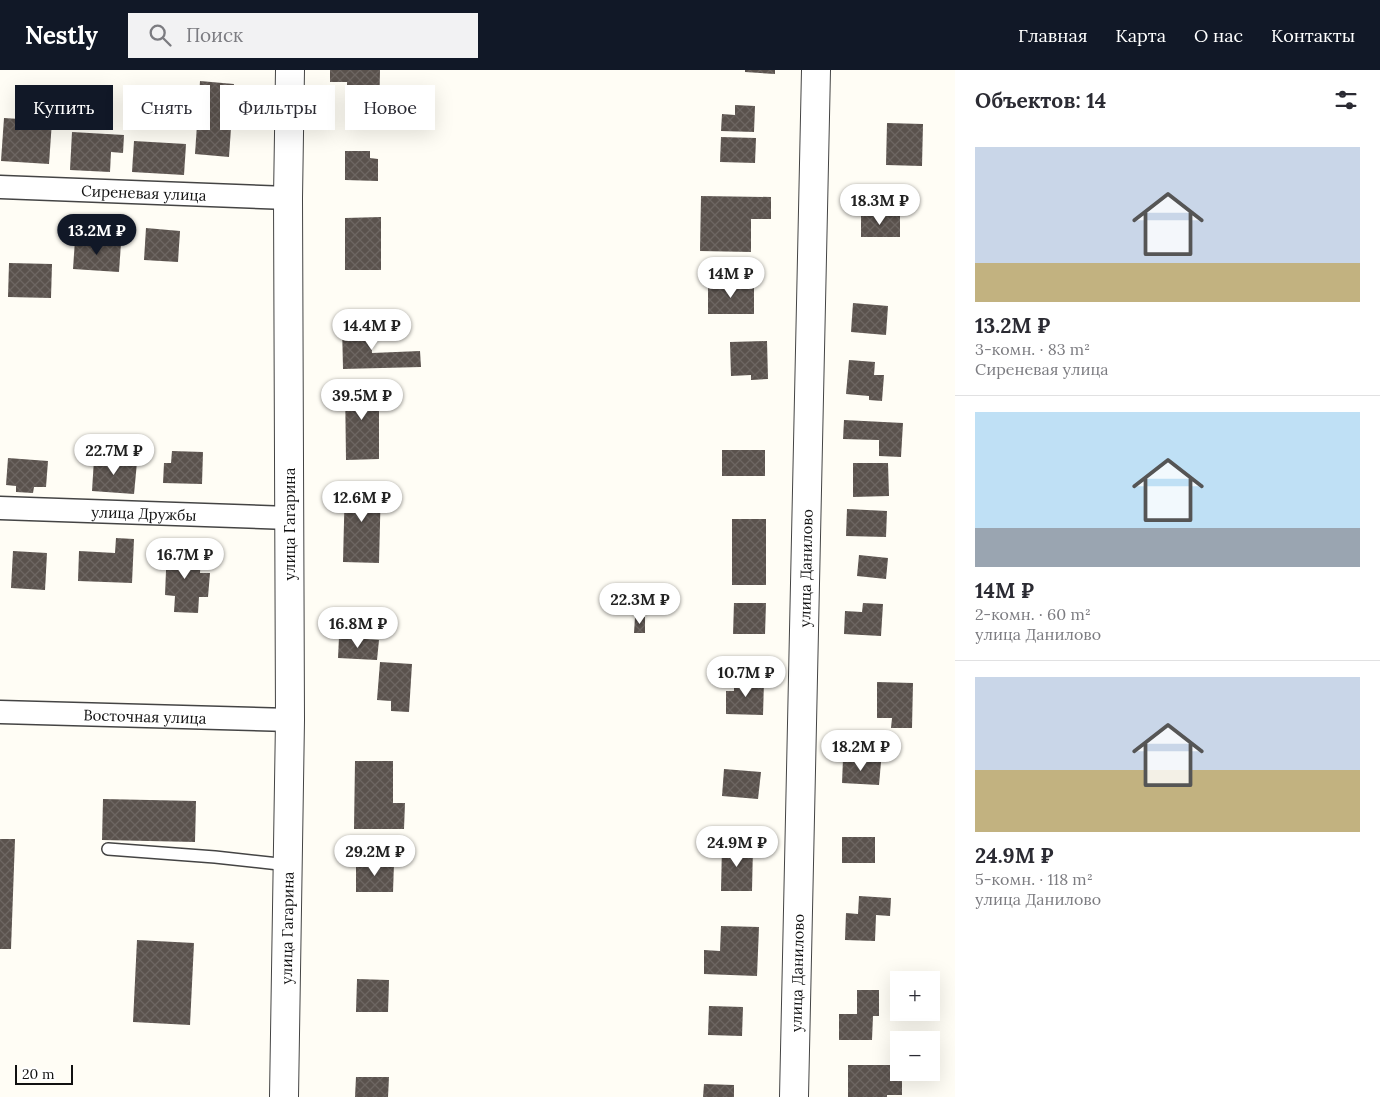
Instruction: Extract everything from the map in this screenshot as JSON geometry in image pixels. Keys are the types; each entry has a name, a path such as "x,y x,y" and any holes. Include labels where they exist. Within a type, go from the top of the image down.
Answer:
{"street":[{"name":"улица Гагарина","path":"284,1097 290,720 288,198 290,70"},
{"name":"улица Данилово","path":"794,1097 816,70"},
{"name":"Сиреневая улица","path":"0,186 288,198"},
{"name":"улица Дружбы","path":"0,508 288,518"},
{"name":"Восточная улица","path":"0,712 290,720"}],"lane":[{"path":"108,849 215,856 288,865"}],"building":[{"path":"330,70 380,70 380,85 347,85 347,82 330,82"},
{"path":"745,70 775,70 775,74 745,72"},
{"path":"200,81 234,84 220,85 220,130 231,130 229,157 195,154 197,130 210,130 210,85 200,85"},
{"path":"735,105 755,106 754,132 721,131 722,114 735,115"},
{"path":"4,118 15,119 15,130 51,130 49,164 1,161"},
{"path":"887,123 923,124 922,166 886,165"},
{"path":"72,132 124,135 123,153 111,152 110,172 70,170"},
{"path":"721,137 756,138 755,163 720,162"},
{"path":"134,141 186,144 184,175 132,172"},
{"path":"345,151 370,151 370,158 378,159 378,181 345,180"},
{"path":"701,196 771,197 771,219 751,219 751,252 700,251"},
{"path":"861,216 900,216 900,237 861,237"},
{"path":"381,217 381,270 345,270 345,218"},
{"path":"146,228 180,231 178,262 144,260"},
{"path":"75,240 121,243 119,272 73,269"},
{"path":"9,263 52,264 51,298 8,297"},
{"path":"708,284 754,284 754,314 708,314"},
{"path":"853,303 888,306 886,335 851,332"},
{"path":"371,324 372,353 420,351 421,367 343,369 342,325"},
{"path":"767,341 768,379 751,380 751,375 731,376 730,342"},
{"path":"849,360 875,362 874,375 884,375 882,401 869,400 869,396 846,394"},
{"path":"345,382 379,382 379,459 346,460"},
{"path":"844,420 903,423 901,457 879,456 879,440 843,439"},
{"path":"722,450 765,450 765,476 722,476"},
{"path":"172,451 203,452 202,484 163,483 164,463 171,463"},
{"path":"8,458 48,461 46,487 34,487 33,493 16,492 16,486 6,485"},
{"path":"94,459 137,462 134,494 92,491"},
{"path":"853,463 888,463 889,496 853,497"},
{"path":"345,482 381,483 379,563 343,562"},
{"path":"847,509 887,511 886,537 846,536"},
{"path":"732,519 766,519 766,585 732,585"},
{"path":"116,538 134,539 132,583 78,581 79,551 115,553"},
{"path":"167,546 184,547 184,555 201,556 200,573 210,573 208,597 199,597 198,613 174,612 175,596 165,595"},
{"path":"13,551 47,553 45,590 11,588"},
{"path":"859,555 888,558 886,579 857,576"},
{"path":"734,603 766,603 765,634 733,634"},
{"path":"863,603 883,604 881,636 844,634 845,611 862,612"},
{"path":"635,617 645,617 645,633 634,633"},
{"path":"339,637 379,640 377,660 338,658"},
{"path":"380,662 412,664 409,712 391,711 391,701 377,700"},
{"path":"734,680 764,681 763,715 726,714 726,691 734,691"},
{"path":"877,682 913,683 912,728 891,728 892,718 877,718"},
{"path":"843,759 881,762 879,785 842,783"},
{"path":"355,761 393,761 393,803 405,803 404,829 354,829"},
{"path":"724,769 761,772 758,799 722,796"},
{"path":"103,799 196,801 195,842 102,840"},
{"path":"842,837 875,837 875,863 842,863"},
{"path":"0,839 15,839 11,949 0,949"},
{"path":"722,845 753,846 752,891 721,891"},
{"path":"356,863 394,863 393,892 356,892"},
{"path":"859,896 891,898 890,916 876,915 875,941 845,940 846,913 858,914"},
{"path":"721,926 759,927 757,976 704,974 704,950 720,951"},
{"path":"137,940 194,943 190,1025 133,1022"},
{"path":"357,979 389,980 388,1012 356,1012"},
{"path":"857,990 879,990 879,1016 873,1016 872,1040 839,1040 839,1014 857,1014"},
{"path":"709,1006 743,1007 742,1036 708,1035"},
{"path":"848,1065 890,1065 890,1081 902,1081 902,1095 848,1097"},
{"path":"356,1077 389,1077 388,1097 355,1097"},
{"path":"704,1084 734,1085 734,1097 703,1097"}]}
